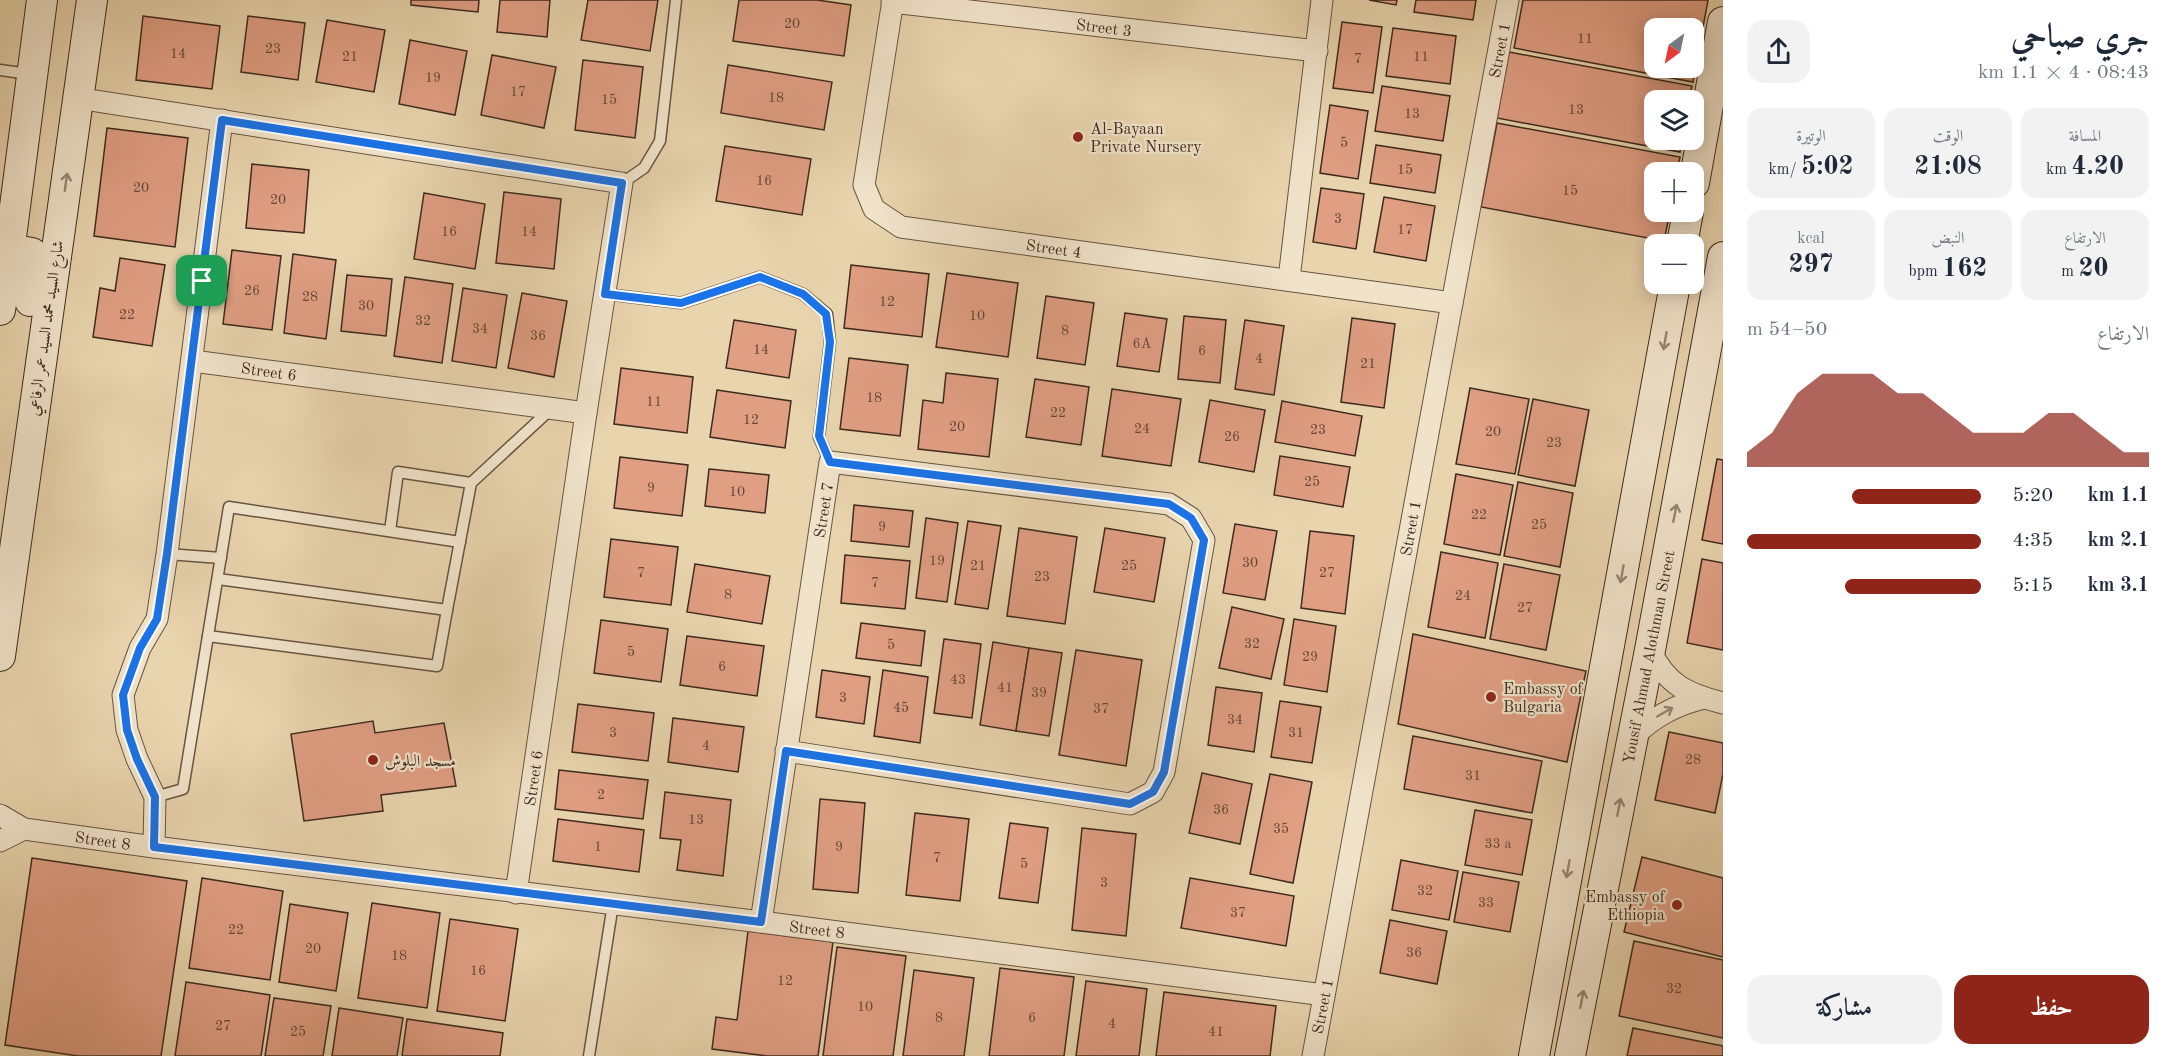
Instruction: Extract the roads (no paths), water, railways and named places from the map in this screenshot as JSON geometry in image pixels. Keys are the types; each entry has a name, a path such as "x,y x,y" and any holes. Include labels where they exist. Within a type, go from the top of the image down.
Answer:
{"street":[{"path":"0,303 8,260 42,0"},
{"path":"60,0 33,212 40,221 61,212"},
{"name":"شارع السيد محمد السيد عمر الرفاعي","path":"0,656 92,0"},
{"path":"1289,279 1322,0"},
{"name":"Street 1","path":"1313,1056 1508,0"},
{"name":"Street 3","path":"892,1 1317,51"},
{"name":"Street 4","path":"892,1 864,185 874,209 901,227 1452,303"},
{"path":"1698,162 1723,21"},
{"path":"77,98 622,183"},
{"path":"154,847 155,797 137,759 127,730 123,695 140,648 157,619 193,361 222,120"},
{"name":"Street 6","path":"516,893 622,183"},
{"path":"8,260 20,251 32,253 35,268 3,511 13,553"},
{"name":"Yousif Ahmad Alothman Street","path":"1570,1056 1650,650 1723,257"},
{"path":"1534,1056 1673,294"},
{"name":"Street 6","path":"193,361 586,413"},
{"name":"Street 7","path":"761,922 786,751 830,462 1169,504 1191,518 1204,540 1164,772 1153,792 1130,804 786,751"},
{"path":"1650,650 1656,663 1677,686 1714,701"},
{"path":"1632,738 1644,726 1672,708 1714,701"},
{"name":"Street 8","path":"0,815 24,829 154,847 1324,995"},
{"path":"0,841 24,829"},
{"path":"1548,1056 1563,984 1560,955 1555,943"}],"lane":[{"path":"622,183 644,168 660,141 676,0"},
{"path":"0,70 32,75"},
{"path":"605,294 681,303 760,277 803,294 826,314 830,342 819,436 830,462"},
{"path":"208,636 437,666 471,483 551,409"},
{"path":"390,531 398,472 471,483"},
{"path":"155,797 183,789 229,507 460,542"},
{"path":"167,554 221,558"},
{"path":"218,579 447,610"},
{"path":"589,1056 613,904"}],"place":[{"name":"Al-Bayaan Private Nursery","path":"1078,137"},
{"name":"Embassy of Bulgaria","path":"1491,697"},
{"name":"مسجد البلوش","path":"373,760"},
{"name":"Embassy of Ethiopia","path":"1677,905"}]}
